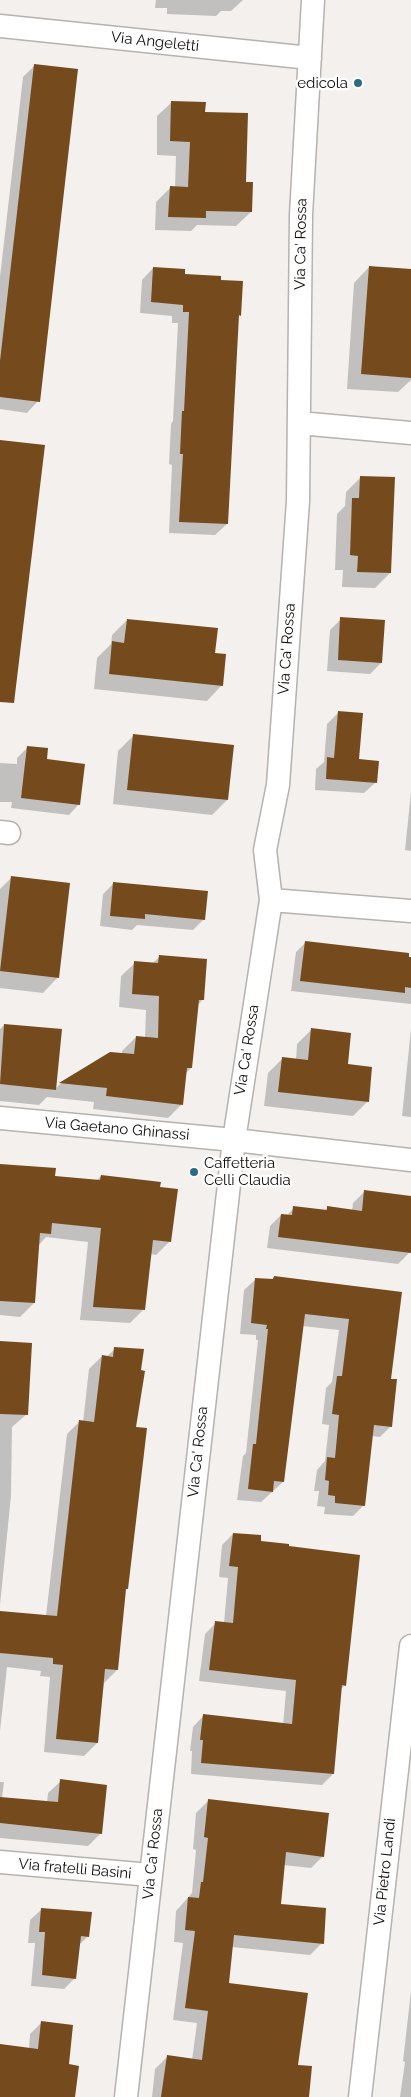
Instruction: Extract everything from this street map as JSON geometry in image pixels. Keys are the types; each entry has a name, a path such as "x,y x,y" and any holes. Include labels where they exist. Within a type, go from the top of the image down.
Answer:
{"street":[{"name":"Via Ca' Rossa","path":"126,2097 234,1140 270,900 265,850 278,785 298,501 301,215 313,0"},
{"name":"Via Angeletti","path":"0,26 310,58"},
{"path":"299,423 411,434"},
{"path":"270,900 411,911"},
{"name":"Via Gaetano Ghinassi","path":"0,1118 234,1140"},
{"path":"234,1140 411,1160"},
{"name":"Via Pietro Landi","path":"360,2097 411,1646"},
{"name":"Via fratelli Basini","path":"0,1862 151,1875"}],"building":[{"path":"34,64 78,69 40,402 0,397 0,361"},
{"path":"171,101 206,102 205,112 248,113 246,182 253,182 252,212 206,211 206,218 168,217 170,186 188,187 190,142 170,141"},
{"path":"369,266 411,269 411,378 361,374"},
{"path":"153,267 185,269 185,274 221,276 221,280 243,281 241,316 239,315 228,524 179,522 183,454 180,454 182,411 184,411 189,312 183,312 183,305 151,302"},
{"path":"0,440 45,445 14,703 0,702"},
{"path":"360,476 395,477 391,573 357,572 358,556 350,555 352,498 359,498"},
{"path":"340,617 385,620 382,663 338,660"},
{"path":"127,619 218,628 215,653 226,654 223,686 109,674 112,641 124,643"},
{"path":"338,711 363,713 359,759 379,761 377,783 326,779 327,757 334,758"},
{"path":"133,734 234,745 228,800 127,790"},
{"path":"27,746 48,748 47,759 85,764 80,805 21,798"},
{"path":"11,876 70,883 59,978 0,971"},
{"path":"113,882 208,891 205,920 145,914 145,919 110,916"},
{"path":"305,941 409,953 409,957 411,957 411,988 405,987 405,993 300,981"},
{"path":"159,955 207,959 204,1000 199,1000 192,1068 187,1068 183,1105 106,1096 107,1088 59,1083 110,1052 134,1054 136,1036 158,1038 159,996 132,994 134,961 158,963"},
{"path":"4,1024 62,1029 56,1090 0,1084"},
{"path":"311,1028 351,1033 348,1064 372,1067 369,1102 278,1092 282,1057 308,1060"},
{"path":"0,1164 56,1168 55,1176 100,1180 101,1175 161,1182 160,1187 178,1189 171,1242 153,1240 145,1310 93,1307 101,1228 52,1223 51,1234 40,1233 35,1303 0,1301"},
{"path":"364,1190 411,1196 411,1253 278,1237 281,1214 292,1215 293,1206 327,1210 327,1206 362,1211"},
{"path":"274,1276 402,1292 391,1379 397,1379 392,1427 374,1425 365,1506 335,1503 335,1496 328,1495 329,1481 325,1480 327,1457 335,1458 339,1415 332,1414 337,1376 342,1376 349,1319 305,1314 284,1482 274,1481 273,1492 248,1489 253,1444 256,1444 268,1329 266,1329 267,1325 251,1323 255,1278 273,1279"},
{"path":"0,1341 32,1343 28,1415 0,1414"},
{"path":"114,1347 144,1349 141,1370 145,1371 136,1427 147,1428 128,1589 126,1589 118,1670 105,1669 98,1743 56,1739 63,1665 53,1664 53,1658 0,1653 0,1611 57,1616 79,1420 94,1422 102,1355 113,1357"},
{"path":"233,1533 261,1535 261,1541 289,1544 289,1546 360,1555 346,1686 342,1685 334,1774 201,1763 203,1740 200,1740 203,1714 292,1724 296,1680 209,1670 215,1621 233,1623 238,1567 229,1566"},
{"path":"60,1779 107,1785 102,1834 0,1823 0,1797 58,1802"},
{"path":"208,1799 329,1813 324,1857 286,1852 281,1904 326,1908 324,1944 234,1935 229,1983 308,1993 298,2065 312,2066 309,2097 161,2097 167,2055 202,2060 208,2011 185,2008 195,1931 185,1930 188,1897 199,1898 201,1882 203,1882 208,1838 204,1837"},
{"path":"41,1908 92,1912 89,1937 81,1936 76,1979 42,1975 45,1932 39,1932"},
{"path":"41,2021 73,2025 69,2064 79,2066 75,2097 0,2097 0,2044 38,2049"}],"place":[{"name":"edicola","path":"358,83"},
{"name":"Caffetteria Celli Claudia","path":"194,1172"}]}
